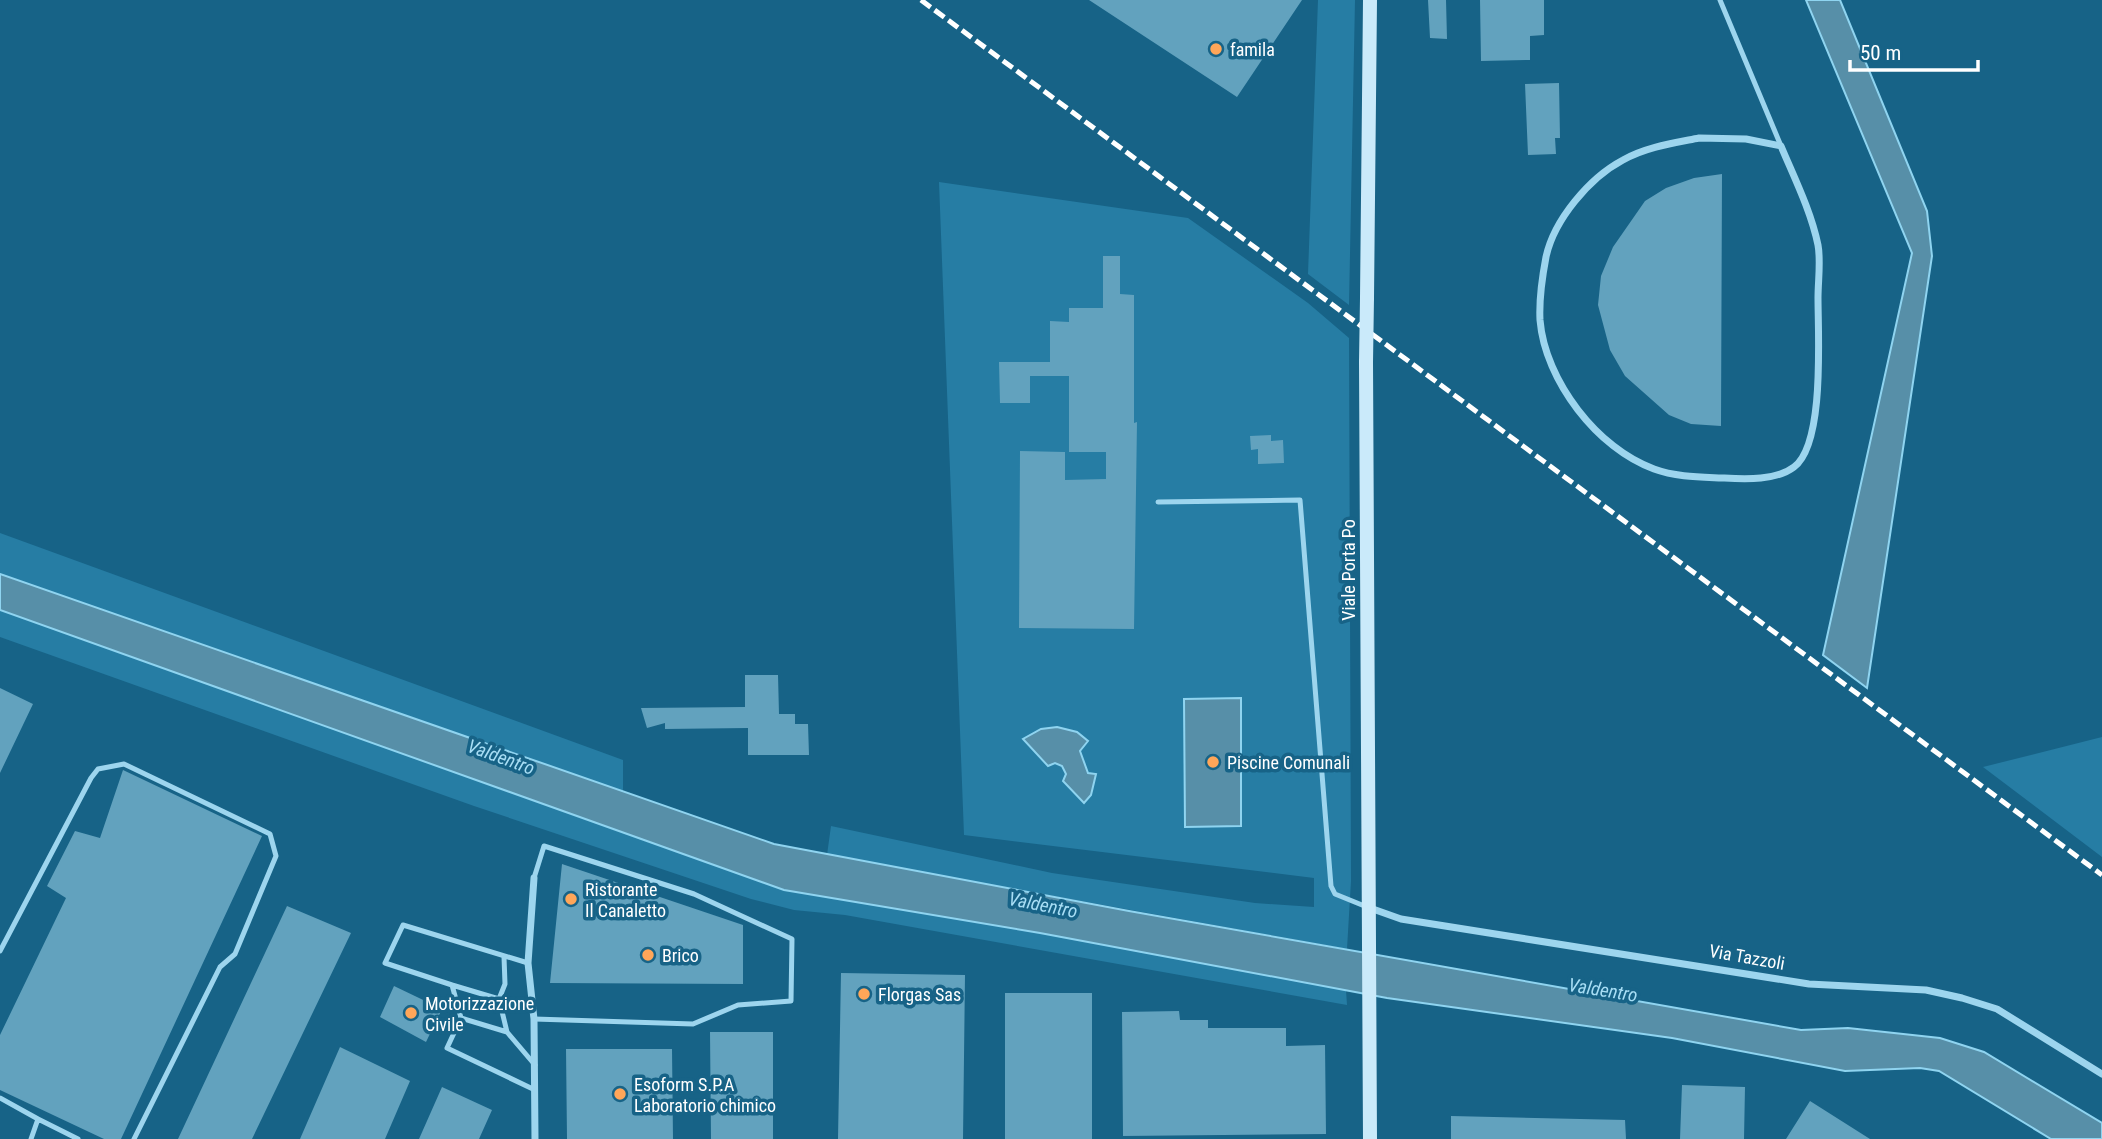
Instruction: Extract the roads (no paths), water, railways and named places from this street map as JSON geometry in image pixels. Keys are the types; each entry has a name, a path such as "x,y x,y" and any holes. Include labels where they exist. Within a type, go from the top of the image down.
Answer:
{"main road":[{"name":"Viale Porta Po","path":"1370,0 1366,362 1370,1139"}],"street":[{"path":"1699,138 1746,139 1781,146 1819,246 1818,396 1809,442 1796,466 1776,476 1736,479 1688,477 1654,469 1608,444 1576,408 1553,364 1540,322 1542,278 1549,244 1569,211 1593,182 1623,160 1659,146 1699,138"},
{"path":"534,878 528,963 534,1019 535,1139"},
{"name":"Via Tazzoli","path":"1370,908 1401,919 1808,984 1926,990 1962,998 1997,1009 2102,1074"}],"lane":[{"path":"1720,0 1781,146"},
{"path":"1158,502 1300,500 1331,886 1335,894 1370,908"},
{"path":"0,951 98,769 124,764 270,834 276,856 235,954 220,967 134,1139"},
{"path":"534,878 544,846 694,894 792,939 791,1001 738,1004 693,1024 534,1019"},
{"path":"499,999 385,963 403,925 528,963"},
{"path":"505,957 505,985 499,999 507,1032 535,1065"},
{"path":"452,985 461,1018 447,1048 535,1090"},
{"path":"461,1018 507,1032"},
{"path":"0,1098 78,1139"},
{"path":"31,1139 38,1119"}],"water":[{"path":"1806,0 1840,0 1927,211 1932,256 1867,688 1823,655 1912,253"},
{"name":"Valdentro","path":"0,574 774,844 1129,911 1801,1030 1848,1028 1940,1038 1984,1052 2102,1123 2102,1139 2051,1139 1939,1071 1920,1068 1845,1071 1672,1038 1387,998 1040,933 784,890 0,610"},
{"name":"Piscine Comunali","path":"1241,698 1241,826 1185,827 1184,699"},
{"path":"1057,727 1077,732 1088,741 1080,751 1088,773 1096,774 1091,795 1084,803 1063,781 1066,774 1062,766 1055,763 1048,766 1023,739 1041,729"}],"railway":[{"path":"921,0 2102,875"}],"place":[{"name":"famila","path":"1216,49"},
{"name":"Piscine Comunali","path":"1213,762"},
{"name":"Ristorante Il Canaletto","path":"571,899"},
{"name":"Brico","path":"648,955"},
{"name":"Florgas Sas","path":"864,994"},
{"name":"Motorizzazione Civile","path":"411,1013"},
{"name":"Esoform S.P.A Laboratorio chimico","path":"620,1094"}]}
